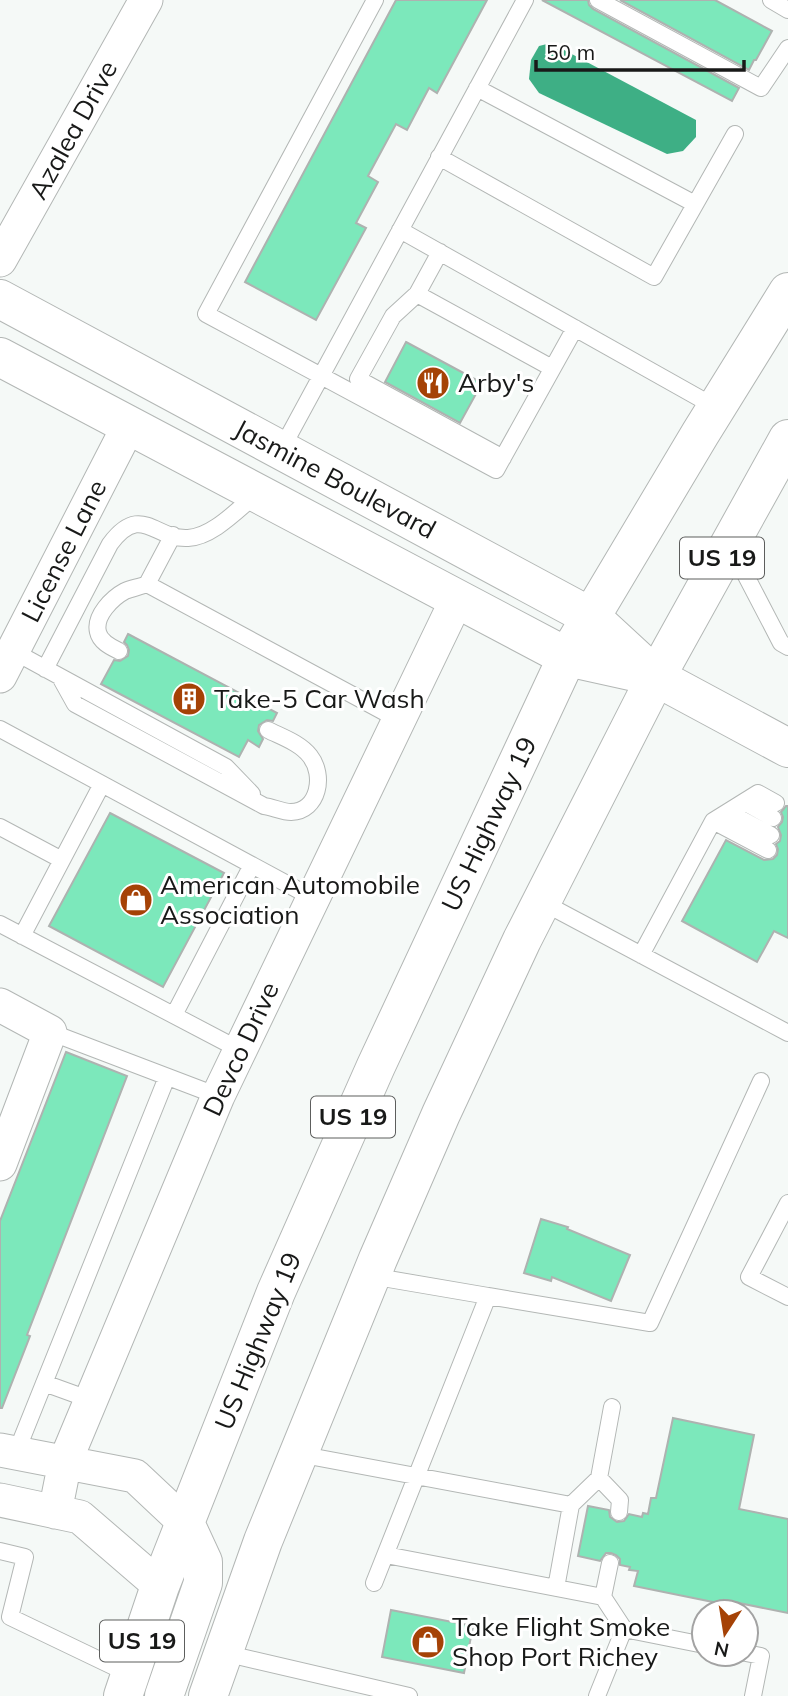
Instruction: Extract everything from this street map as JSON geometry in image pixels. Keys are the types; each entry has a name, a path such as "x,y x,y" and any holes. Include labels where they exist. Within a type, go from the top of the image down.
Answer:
{"main road":[{"name":"US Highway 19","path":"127,1686 160,1586 276,1292 376,1066 567,657 788,292"},
{"name":"Jasmine Boulevard","path":"0,299 591,617 656,677"},
{"name":"Jasmine Boulevard","path":"0,357 567,657 656,677 787,744"},
{"path":"257,494 281,450"},
{"name":"US 19","path":"208,1696 263,1541 371,1276 441,1114 542,902 656,677 729,544 782,463"},
{"path":"164,1696 203,1583 203,1562 185,1523"}],"street":[{"name":"Azalea Drive","path":"0,260 146,0"},
{"name":"License Lane","path":"6,664 129,425"},
{"name":"Devco Drive","path":"55,1511 65,1462 218,1096 457,599"},
{"path":"0,1164 50,1032 2,1011"},
{"path":"8,1451 135,1476 185,1523"},
{"path":"0,1500 80,1517 160,1586"}],"lane":[{"path":"375,0 206,314 496,470 575,328"},
{"path":"281,450 525,0"},
{"path":"598,0 761,88 788,48"},
{"path":"771,0 788,9"},
{"path":"477,88 695,204"},
{"path":"439,158 654,277 735,134"},
{"path":"400,230 717,408"},
{"path":"440,252 416,294 393,316 358,379 503,458"},
{"path":"416,294 552,368"},
{"path":"53,673 110,544 117,534 138,524 188,538 209,533 257,494"},
{"path":"119,651 105,644 97,632 99,618 108,605 124,592 147,584 173,535"},
{"path":"729,544 781,643 788,647"},
{"path":"147,584 399,720"},
{"path":"6,664 53,673 226,767 264,806 292,812 304,807 315,797 319,784 318,769 300,746 268,730"},
{"path":"0,729 313,898"},
{"path":"22,936 102,784"},
{"path":"641,955 713,821 758,793 772,826"},
{"path":"729,811 772,826"},
{"path":"713,821 772,826"},
{"path":"0,827 62,860"},
{"path":"174,1015 252,865"},
{"path":"542,902 788,1033"},
{"path":"0,924 240,1050"},
{"path":"50,1032 218,1096"},
{"path":"8,1451 44,1383 167,1077"},
{"path":"371,1276 650,1323 761,1081"},
{"path":"788,1202 749,1277 788,1297"},
{"path":"374,1583 488,1296"},
{"path":"44,1383 92,1400"},
{"path":"556,1588 571,1505 599,1478 612,1407"},
{"path":"298,1454 571,1505"},
{"path":"599,1478 620,1500 619,1512"},
{"path":"0,1551 25,1557 10,1617 127,1686"},
{"path":"386,1555 603,1597"},
{"path":"610,1563 603,1597 624,1629 690,1642"},
{"path":"597,1696 624,1629"},
{"path":"223,1653 409,1696"},
{"path":"753,1696 759,1668"}],"shaded area":[{"path":"551,43 696,120 696,137 683,151 667,154 539,93 529,79 531,60 539,46"}],"building":[{"path":"396,0 487,0 437,93 429,88 407,130 396,124 368,176 378,182 356,223 366,228 316,320 245,282"},
{"path":"542,0 588,0 593,9 739,88 732,101"},
{"path":"620,0 715,0 772,31 749,70"},
{"name":"Arby's","path":"406,342 482,383 460,423 385,382"},
{"name":"Take-5 Car Wash","path":"128,634 277,713 273,721 267,720 259,725 258,731 263,739 259,747 248,740 239,757 101,684 114,660 120,661 128,656 129,650 124,642"},
{"path":"786,806 788,938 774,931 757,962 682,921 726,840 764,860 773,859 777,855 776,844 781,835 778,827 783,817 781,812"},
{"name":"American Automobile Association","path":"110,813 224,873 163,987 49,926"},
{"path":"66,1052 127,1076 27,1335 30,1336 0,1408 0,1221"},
{"path":"541,1219 568,1227 567,1229 630,1255 611,1301 552,1277 551,1281 524,1273"},
{"path":"673,1418 754,1435 739,1509 788,1519 788,1613 760,1607 760,1598 693,1598 634,1586 638,1571 620,1565 620,1559 616,1555 606,1553 600,1561 578,1556 588,1506 609,1510 610,1517 617,1522 624,1521 629,1514 642,1517 643,1513 648,1514 651,1498 656,1498"},
{"name":"Take Flight Smoke Shop Port Richey","path":"391,1610 473,1626 464,1673 382,1657"}],"place":[{"name":"Arby's","path":"433,383"},
{"name":"Take-5 Car Wash","path":"189,699"},
{"name":"American Automobile Association","path":"136,900"},
{"name":"Take Flight Smoke Shop Port Richey","path":"428,1642"}]}
